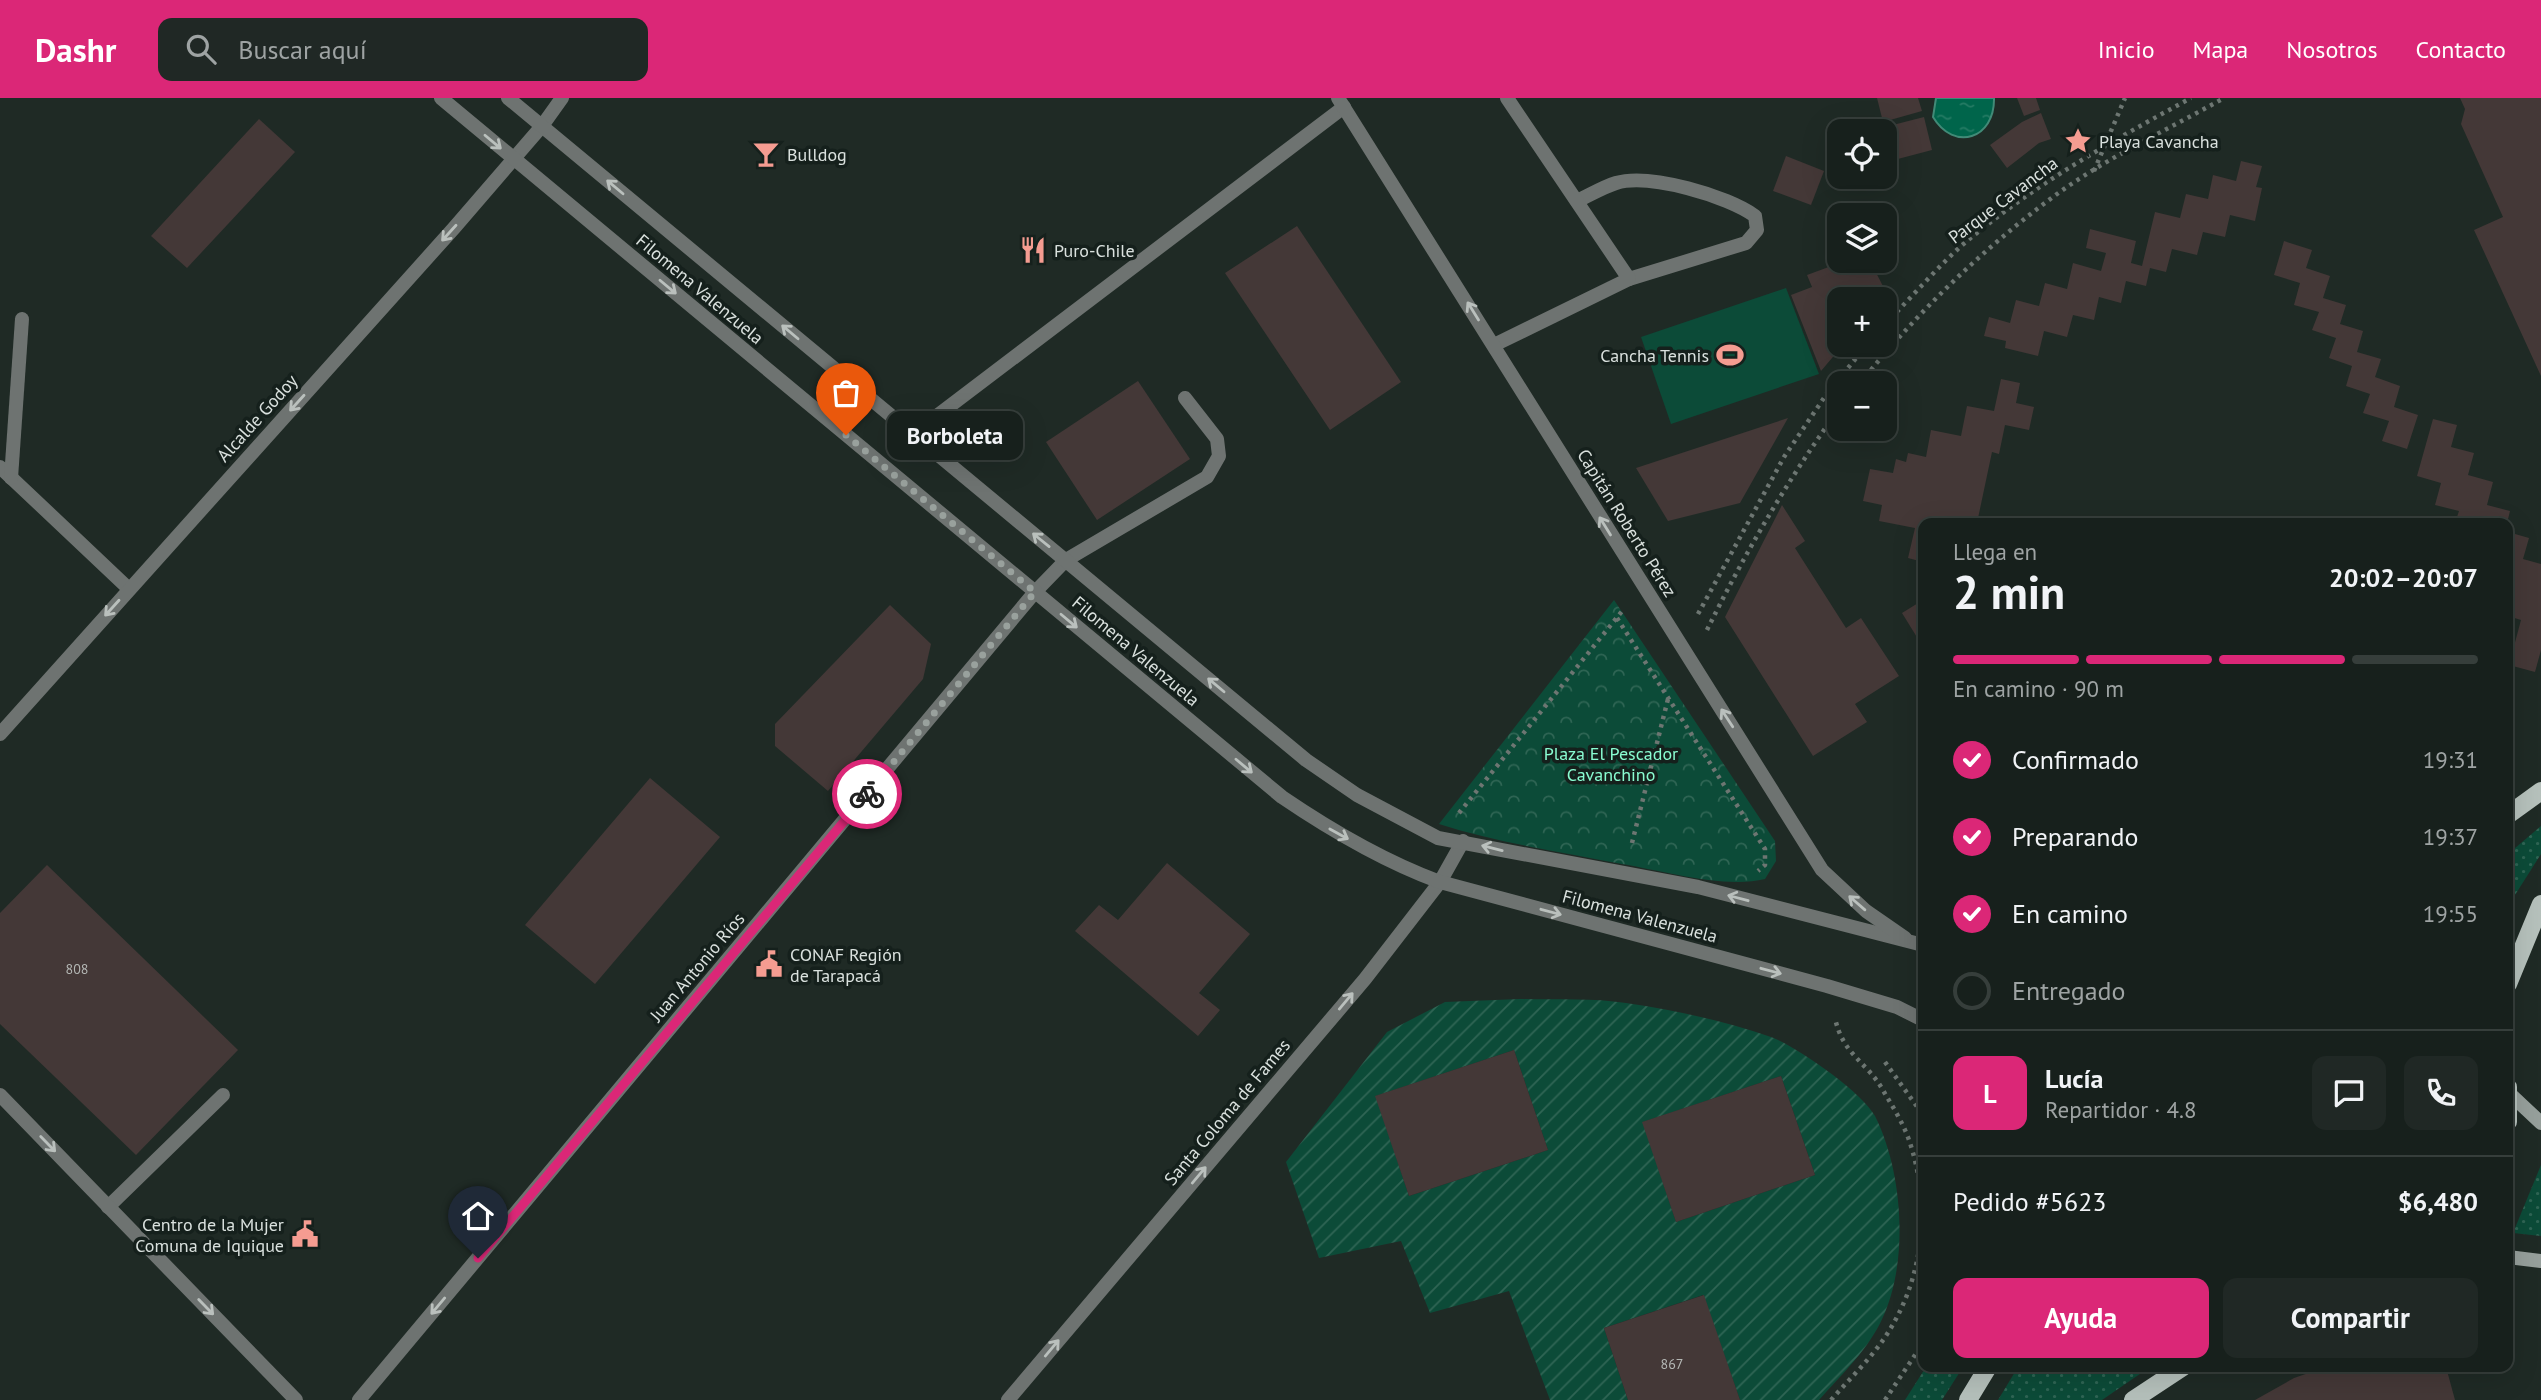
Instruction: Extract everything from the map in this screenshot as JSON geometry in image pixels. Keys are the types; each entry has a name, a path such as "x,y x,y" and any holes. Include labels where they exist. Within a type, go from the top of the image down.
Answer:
{"main road":[{"path":"2513,812 2541,791"},
{"path":"2513,972 2541,904"},
{"path":"2513,1095 2541,1123"},
{"path":"2513,1258 2541,1261"},
{"path":"1968,1400 1985,1372"},
{"path":"2133,1400 2175,1372"}],"street":[{"name":"Filomena Valenzuela","path":"441,98 1282,797 1335,833 1408,870 1440,882 1827,986 1897,1007 1918,1018"},
{"name":"Filomena Valenzuela","path":"508,98 1306,760 1367,801 1438,838 1698,887 1917,944"},
{"name":"Alcalde Godoy","path":"0,734 454,228 562,98"},
{"path":"1507,98 1629,279"},
{"path":"913,434 1341,103"},
{"name":"Capitán Roberto Pérez","path":"1341,103 1822,870 1866,911 1917,944"},
{"path":"1494,345 1629,279 1746,243 1757,230 1755,216 1741,205 1654,180 1618,182 1577,201"},
{"path":"12,478 22,319"},
{"name":"Juan Antonio Ríos","path":"359,1400 1035,592 1066,560 1207,477 1219,456 1217,439 1185,398"},
{"path":"0,467 129,589"},
{"name":"Santa Coloma de Fames","path":"1008,1400 1365,979 1440,882 1463,841"},
{"path":"108,1207 223,1095"},
{"path":"0,1096 296,1400"}],"path":[{"path":"2094,171 2102,146 2125,98"},
{"name":"Parque Cavancha","path":"1897,312 1959,248 2048,181 2102,146 2191,98"},
{"path":"1870,371 1895,339 1969,265 2058,193 2224,98"},
{"path":"1680,645 1784,457 1828,392 1857,357"},
{"path":"1691,663 1734,575 1800,463 1827,426"},
{"path":"1438,838 1644,585"},
{"path":"1617,618 1765,849 1765,865 1753,873"},
{"path":"1629,854 1668,698"},
{"path":"1827,986 1839,1038 1882,1088 1909,1139 1918,1179"},
{"path":"1885,1062 1918,1108"},
{"path":"1831,1400 1879,1346 1893,1326 1913,1282 1918,1257"},
{"path":"1885,1400 1918,1350"}],"green space":[{"name":"Cancha Tennis","path":"1786,288 1819,374 1671,424 1641,337"},
{"name":"Plaza El Pescador Cavanchino","path":"1614,600 1775,841 1776,861 1765,879 1732,882 1694,878 1507,842 1439,824"},
{"path":"2541,826 2541,854 2515,895 2513,894 2513,850"},
{"path":"1600,1000 1718,1021 1782,1042 1828,1071 1868,1106 1884,1138 1897,1189 1897,1269 1891,1294 1877,1329 1854,1361 1819,1400 1740,1400 1703,1295 1604,1328 1628,1400 1550,1400 1509,1291 1430,1313 1401,1241 1319,1258 1286,1162 1387,1032 1445,1002","holes":["1514,1050 1548,1150 1409,1196 1376,1096","1781,1076 1815,1175 1676,1222 1643,1122"]},
{"path":"2541,1165 2541,1236 2513,1233"},
{"path":"1923,1372 1960,1372 1942,1400 1905,1400"},
{"path":"2015,1372 2143,1372 2102,1400 1998,1400"}],"water":[{"path":"1936,98 1994,98 1993,112 1981,131 1972,136 1952,135 1933,117"}],"building":[{"path":"1877,98 1918,98 1922,111 1894,119 1882,119"},
{"path":"2017,98 2036,98 2040,110 2024,116"},
{"path":"2460,98 2541,98 2541,376 2474,230 2503,217 2461,124 2465,109"},
{"path":"2041,113 2051,139 2039,143 2007,168 1990,145 2022,122"},
{"path":"1924,117 1932,150 1897,159 1897,124"},
{"path":"259,119 295,152 187,268 151,236"},
{"path":"1786,156 1824,171 1811,205 1773,191"},
{"path":"2241,161 2262,166 2256,187 2262,188 2255,221 2230,215 2225,237 2203,232 2197,255 2172,249 2166,272 2150,268 2146,286 2126,281 2121,303 2099,297 2094,320 2073,315 2067,337 2044,331 2038,356 2005,348 2006,341 1984,336 1989,317 2010,323 2016,300 2039,306 2045,283 2067,289 2073,263 2101,271 2106,253 2086,248 2090,229 2136,241 2131,263 2142,266 2155,212 2180,218 2186,194 2208,199 2213,175 2236,181"},
{"path":"1297,226 1401,382 1330,430 1225,273"},
{"path":"2284,241 2312,250 2306,268 2330,276 2323,298 2346,305 2340,324 2363,331 2357,352 2381,359 2375,377 2400,386 2394,407 2418,415 2407,449 2382,441 2389,421 2363,413 2370,394 2346,386 2352,366 2329,358 2336,338 2312,330 2319,312 2294,305 2300,283 2274,275"},
{"path":"1827,268 1827,273 1876,273 1883,287 1827,287 1827,357 1833,357 1821,371 1791,295 1812,287 1807,275"},
{"path":"2001,379 2020,383 2016,403 2034,407 2029,430 2005,425 1999,454 1992,452 1978,518 1918,518 1918,561 1908,558 1915,528 1879,521 1882,505 1863,501 1870,469 1893,473 1896,459 1906,462 1908,453 1926,457 1931,430 1961,436 1967,406 1994,411"},
{"path":"1138,381 1190,459 1097,520 1046,442"},
{"path":"1788,418 1740,503 1668,521 1636,468"},
{"path":"2433,419 2457,425 2451,447 2474,453 2468,475 2493,482 2487,505 2510,511 2508,518 2457,518 2459,511 2435,505 2441,483 2417,476"},
{"path":"1782,505 1805,541 1795,548 1846,628 1861,618 1899,676 1855,704 1867,722 1813,756 1725,617"},
{"path":"2513,533 2529,538 2523,559 2541,564 2541,650 2535,672 2513,666 2513,650 2521,620 2513,618"},
{"path":"1918,603 1918,639 1902,613"},
{"path":"890,605 931,644 923,679 828,791 775,746 775,724"},
{"path":"650,778 720,837 595,984 525,925"},
{"path":"1167,863 1250,934 1199,993 1220,1010 1198,1036 1075,931 1099,905 1118,920"},
{"path":"47,865 238,1050 136,1155 0,1024 0,913"},
{"path":"1514,1050 1548,1150 1409,1196 1375,1096"},
{"path":"1781,1076 1815,1175 1676,1222 1642,1122"},
{"path":"1704,1295 1740,1400 1628,1400 1604,1328"},
{"path":"2311,1372 2447,1372 2455,1400 2255,1400 2294,1378"}],"way so far":[{"path":"846,435 1035,592 867,794"}],"place":[{"name":"Playa Cavancha","path":"2078,141"},
{"name":"Bulldog","path":"766,154"},
{"name":"Puro-Chile","path":"1033,250"},
{"name":"Cancha Tennis","path":"1730,355"},
{"name":"Borboleta","path":"846,435"},
{"name":"CONAF Región de Tarapacá","path":"769,964"},
{"name":"Centro de la Mujer Comuna de Iquique","path":"305,1234"}],"route":[{"path":"478,1258 867,794"}]}
